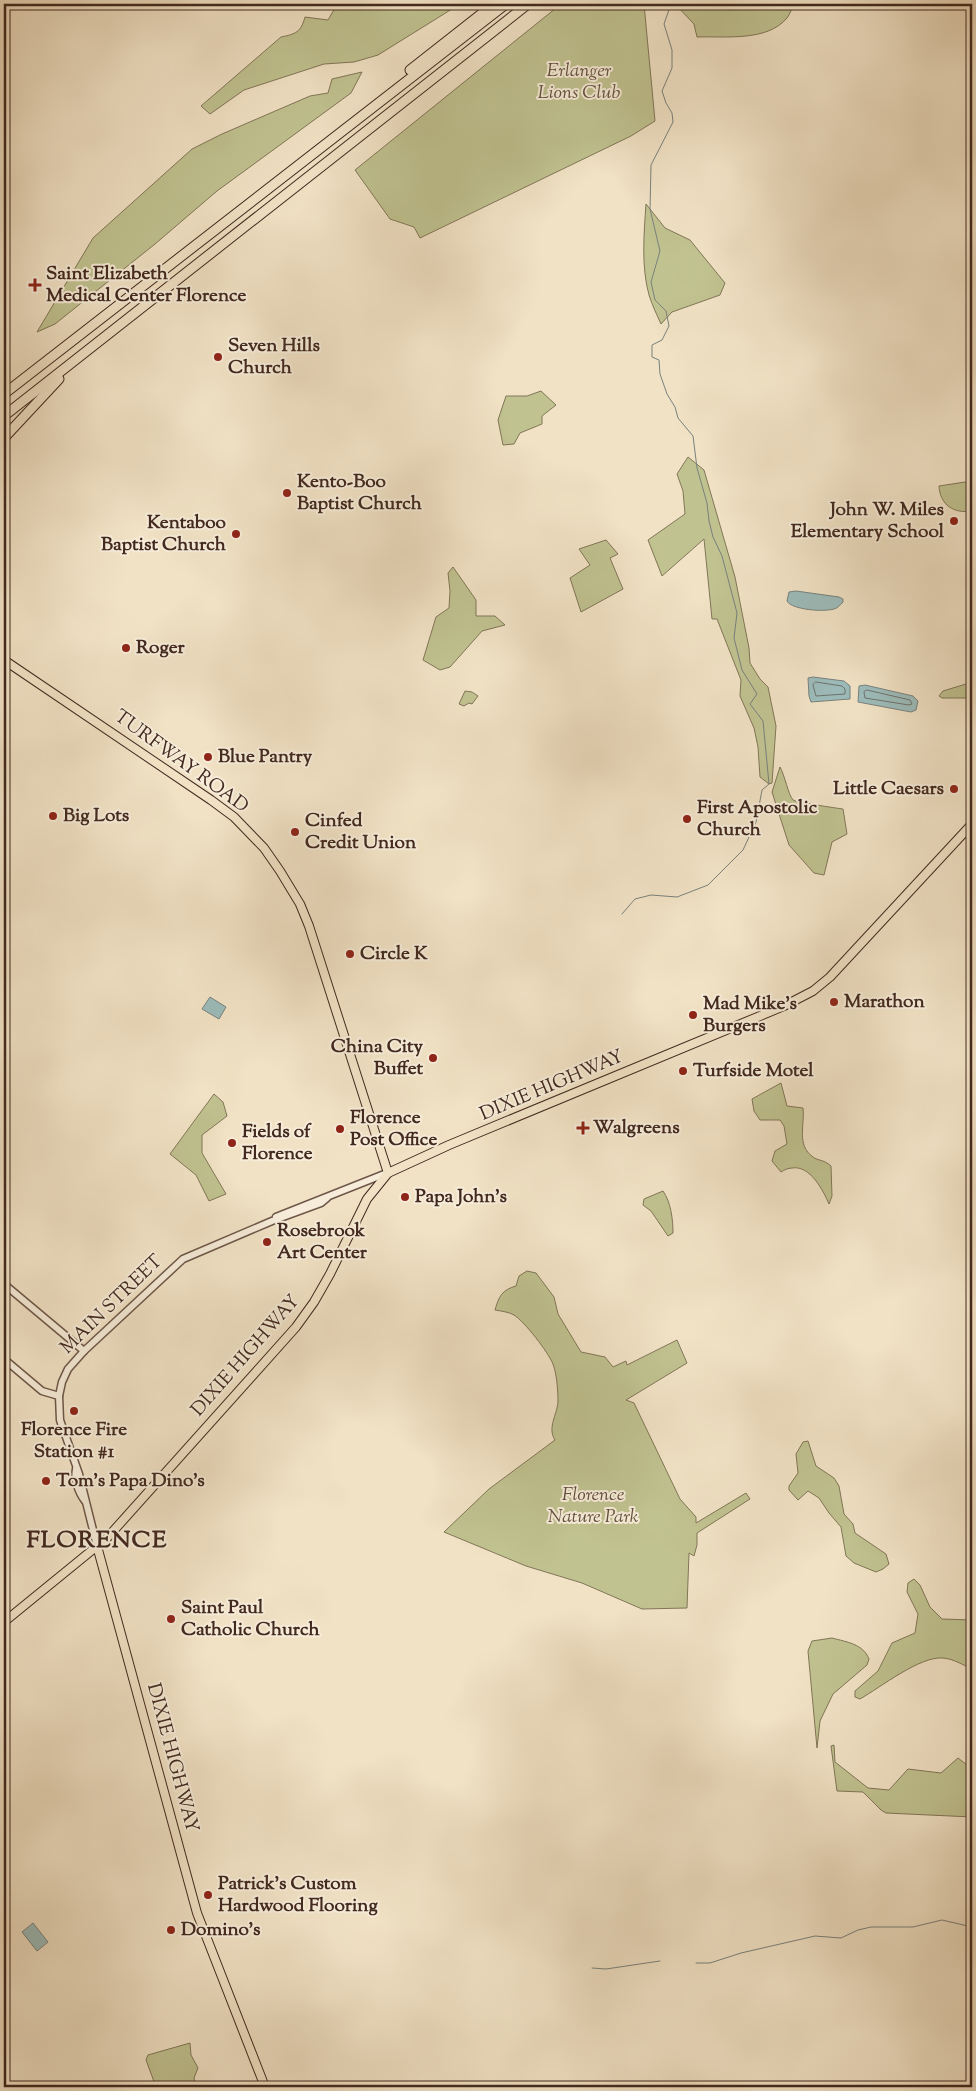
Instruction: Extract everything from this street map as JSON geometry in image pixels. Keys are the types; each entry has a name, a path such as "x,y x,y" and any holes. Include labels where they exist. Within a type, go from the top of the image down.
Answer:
{"highway":[{"path":"350,124 366,104 494,4"},
{"path":"4,394 506,4"},
{"path":"4,416 528,4"},
{"path":"4,438 70,365"}],"main road":[{"name":"TURFWAY ROAD","path":"4,653 6,663 212,800 244,827 271,857 291,888 309,926 388,1173"},
{"name":"DIXIE HIGHWAY","path":"265,2087 197,1913 97,1546 296,1327 314,1302 330,1274 367,1199 388,1173 449,1145 592,1087 807,995 830,977 972,824"},
{"path":"4,1622 97,1546"}],"street":[{"name":"MAIN STREET","path":"97,1546 85,1502 80,1495 75,1475 76,1469 60,1420 59,1396 68,1369 84,1351 177,1263 189,1255 272,1221 276,1216 300,1206 320,1198 327,1198 388,1173"},
{"path":"4,1284 84,1351"},
{"path":"4,1359 42,1391 59,1396"}],"green space":[{"path":"335,4 460,4 378,55 354,62 324,64 244,90 210,114 201,106 281,37 297,32 302,26 305,17 328,20 335,8"},
{"name":"Erlanger Lions Club","path":"561,4 644,4 655,121 631,136 420,238 414,227 390,219 355,170"},
{"path":"675,4 720,4 730,10 761,4 794,4 787,18 779,26 768,31 745,36 697,37 694,24"},
{"path":"362,72 351,93 217,191 155,244 55,324 37,332 93,238 192,149 310,96 328,93 332,79"},
{"path":"646,204 665,228 690,240 725,283 720,295 672,312 661,324 646,284 644,227"},
{"path":"541,391 556,405 542,416 542,424 520,433 514,444 503,445 498,420 506,396 527,396"},
{"path":"688,457 704,470 735,577 749,648 750,663 760,679 768,687 776,726 772,783 769,784 760,777 758,747 754,728 740,696 741,680 717,619 712,619 704,539 662,576 648,540 685,514 683,491 677,474"},
{"path":"965,482 969,484 972,511 965,512 949,507 945,503 939,486"},
{"path":"606,540 618,554 610,558 623,589 581,612 570,578 590,565 579,549"},
{"path":"453,567 476,600 476,616 495,616 505,625 482,631 450,667 440,670 423,660 436,617 449,608 448,573"},
{"path":"972,672 972,698 942,698 939,696 943,691 966,684"},
{"path":"465,691 472,692 478,696 472,704 469,703 464,706 459,704"},
{"path":"780,767 793,800 843,809 847,834 832,842 824,875 814,873 789,845 772,792"},
{"path":"781,1083 787,1106 803,1108 802,1134 808,1152 831,1166 832,1196 829,1204 815,1180 805,1170 789,1168 781,1172 772,1161 775,1151 787,1144 784,1126 780,1120 760,1120 754,1111 752,1099"},
{"path":"214,1094 223,1102 227,1116 202,1135 202,1153 226,1194 209,1201 196,1175 170,1154"},
{"path":"663,1191 668,1200 672,1217 673,1233 668,1236 651,1211 643,1205 644,1199"},
{"name":"Florence Nature Park","path":"527,1271 536,1273 554,1297 558,1314 581,1352 605,1357 613,1367 626,1361 627,1365 677,1340 687,1363 626,1400 634,1403 680,1499 696,1517 696,1523 746,1493 750,1499 697,1533 697,1545 694,1556 689,1553 687,1608 642,1609 582,1583 526,1566 444,1532 489,1489 555,1440 552,1426 558,1398 553,1364 536,1338 519,1319 510,1313 495,1310 502,1294 507,1289 516,1286 519,1276"},
{"path":"808,1441 816,1466 834,1478 839,1486 844,1514 853,1524 855,1533 886,1554 889,1564 883,1569 876,1572 854,1563 846,1556 841,1527 819,1498 808,1491 798,1500 789,1490 789,1486 798,1473 796,1454 803,1442"},
{"path":"914,1579 920,1585 930,1607 942,1619 972,1620 972,1669 951,1660 943,1658 934,1659 912,1667 860,1699 855,1697 855,1691 878,1671 892,1643 915,1633 918,1614 907,1592 908,1583"},
{"path":"832,1638 849,1642 859,1647 869,1659 867,1665 833,1694 820,1721 817,1748 808,1651 812,1641"},
{"path":"834,1745 835,1762 868,1788 889,1790 908,1769 941,1773 958,1758 972,1769 972,1817 886,1813 863,1792 837,1791 831,1746"},
{"path":"190,2043 191,2055 198,2068 194,2078 196,2087 156,2087 146,2060 148,2055"}],"water":[{"path":"796,591 839,597 843,599 843,602 837,608 829,610 801,608 787,601 789,592"},
{"path":"808,678 844,681 850,686 850,699 811,702"},
{"path":"865,685 913,696 918,701 916,710 911,712 858,702 859,686"},
{"path":"210,997 226,1007 219,1019 202,1009"},
{"path":"33,1923 48,1942 37,1951 22,1932"}],"waterway":[{"path":"622,914 635,899 651,895 677,897 708,885 743,850 756,822 762,790 769,784 763,721 750,704 757,694 742,670 734,638 737,613 722,556 713,537 709,521 707,503 697,468 693,436 678,418 660,374 659,360 652,357 652,345 662,340 669,326 666,311 655,300 651,282 660,251 650,209 651,165 673,122 672,113 662,91 672,68 672,50 664,24 671,4"},
{"path":"696,1963 710,1963 741,1953 815,1936 841,1938 858,1930 871,1927 913,1927 942,1920 972,1927"},
{"path":"592,1968 606,1969 660,1961"}],"place":[{"name":"Saint Elizabeth Medical Center Florence","path":"35,285"},
{"name":"Seven Hills Church","path":"218,357"},
{"name":"Kento-Boo Baptist Church","path":"287,493"},
{"name":"John W. Miles Elementary School","path":"954,521"},
{"name":"Kentaboo Baptist Church","path":"236,534"},
{"name":"Roger","path":"126,648"},
{"name":"Blue Pantry","path":"208,757"},
{"name":"Little Caesars","path":"954,789"},
{"name":"Big Lots","path":"53,816"},
{"name":"First Apostolic Church","path":"687,819"},
{"name":"Cinfed Credit Union","path":"295,832"},
{"name":"Circle K","path":"350,954"},
{"name":"Marathon","path":"834,1002"},
{"name":"Mad Mike’s Burgers","path":"693,1015"},
{"name":"China City Buffet","path":"433,1058"},
{"name":"Turfside Motel","path":"683,1071"},
{"name":"Walgreens","path":"583,1128"},
{"name":"Florence Post Office","path":"340,1129"},
{"name":"Fields of Florence","path":"232,1143"},
{"name":"Papa John's","path":"405,1197"},
{"name":"Rosebrook Art Center","path":"267,1242"},
{"name":"Florence Fire Station #1","path":"74,1411"},
{"name":"Tom's Papa Dino's","path":"46,1481"},
{"name":"Saint Paul Catholic Church","path":"171,1619"},
{"name":"Patrick’s Custom Hardwood Flooring","path":"208,1895"},
{"name":"Domino's","path":"171,1930"}],"district":[{"name":"FLORENCE","path":"97,1541"}]}
